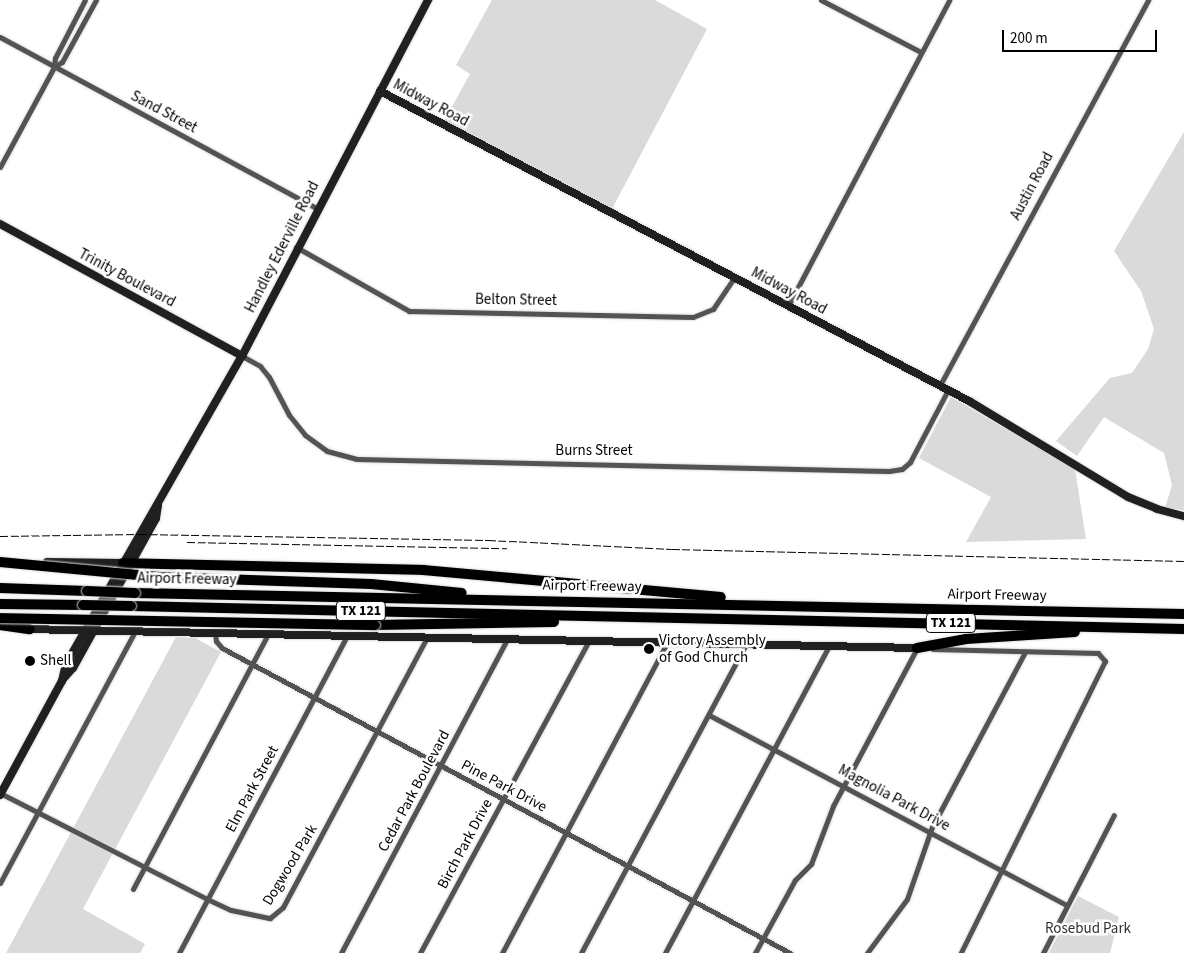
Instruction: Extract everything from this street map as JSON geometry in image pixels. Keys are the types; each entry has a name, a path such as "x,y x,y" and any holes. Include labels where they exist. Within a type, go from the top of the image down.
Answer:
{"highway":[{"path":"0,562 159,577 371,584 528,600"},
{"path":"127,563 423,570 774,600 794,605"},
{"name":"Airport Freeway","path":"0,588 135,593 1184,614"},
{"name":"Airport Freeway","path":"0,604 1184,628"},
{"path":"0,618 375,625 515,624 591,616"},
{"path":"0,627 30,629"},
{"path":"917,648 966,639 1136,627"}],"main road":[{"name":"Handley Ederville Road","path":"0,794 62,681 73,668 90,630 127,563 156,518 158,505 242,356 316,208 428,0"},
{"name":"Midway Road","path":"380,91 940,385 1128,497 1157,509 1184,516"},
{"name":"Trinity Boulevard","path":"0,224 242,356"},
{"name":"Airport Freeway","path":"0,562 127,563"},
{"path":"30,629 917,648"}],"street":[{"path":"0,167 54,67 55,58 85,0"},
{"path":"54,67 62,62 96,0"},
{"path":"821,0 921,52"},
{"path":"788,306 949,0"},
{"name":"Austin Road","path":"940,385 1148,0"},
{"name":"Sand Street","path":"0,37 316,208"},
{"name":"Belton Street","path":"296,247 409,311 693,316 713,309 734,278"},
{"name":"Burns Street","path":"242,356 260,366 269,376 289,415 305,435 327,451 356,459 889,471 902,469 910,462 948,390"},
{"path":"0,883 135,631"},
{"name":"Pine Park Drive","path":"215,633 219,646 790,953"},
{"path":"133,889 268,634"},
{"name":"Elm Park Street","path":"179,953 347,636"},
{"name":"Dogwood Park","path":"0,794 207,899 265,919 276,916 378,732 427,637"},
{"name":"Cedar Park Boulevard","path":"341,953 507,639"},
{"name":"Birch Park Drive","path":"420,953 589,641"},
{"path":"502,953 667,643"},
{"path":"581,953 746,644"},
{"path":"665,953 776,749 828,646"},
{"path":"755,953 795,880 811,864 822,831 844,786 917,648 1098,653 1104,658 1104,665 961,953"},
{"path":"867,953 907,899 930,832 1024,652"},
{"name":"Magnolia Park Drive","path":"709,715 1067,905"},
{"path":"1043,953 1114,815"}],"green space":[{"path":"492,0 655,0 707,29 612,209 444,121 470,74 456,65"},
{"path":"1184,132 1184,510 1165,508 1172,485 1164,453 1104,417 1077,456 1056,441 1110,378 1132,373 1148,349 1154,329 1141,291 1114,251"},
{"path":"951,397 1075,469 1086,539 966,542 991,497 919,458"},
{"path":"176,637 195,638 221,652 83,909 145,944 140,953 6,953"},
{"name":"Rosebud Park","path":"1078,896 1119,917 1110,953 1049,953"}],"railway":[{"path":"0,536 139,534 488,540 672,549 1184,561"},
{"path":"187,542 507,548"}],"place":[{"name":"Victory Assembly of God Church","path":"649,649"},
{"name":"Shell","path":"30,661"}]}
